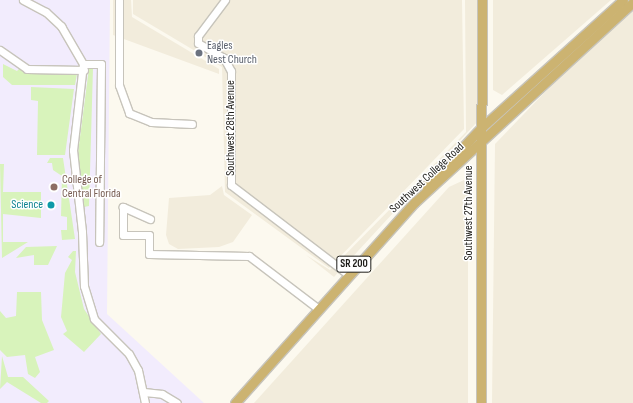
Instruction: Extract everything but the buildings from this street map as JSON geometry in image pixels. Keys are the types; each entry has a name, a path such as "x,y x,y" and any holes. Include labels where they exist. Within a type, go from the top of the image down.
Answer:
{"main road":[{"name":"Southwest 27th Avenue","path":"481,403 482,0"},
{"name":"Southwest College Road","path":"229,403 346,273 481,128 621,3 633,2"},
{"name":"Southwest College Road","path":"234,403 414,202 481,143 621,3"}],"street":[{"path":"23,0 57,22 72,40 83,67 74,126 73,173 82,232 84,286 94,319 129,354 144,392 145,403"},
{"path":"118,0 119,85 130,113 151,122 192,124"},
{"name":"Southwest 28th Avenue","path":"225,0 198,36 198,43 224,58 231,70 231,185 346,273"},
{"path":"0,50 26,69 83,67 101,64 99,242"},
{"path":"150,219 124,207 123,235 149,235 149,254 249,256 316,307"},
{"path":"144,392 162,394 176,403"}],"shaded area":[{"name":"College of Central Florida","path":"0,0 110,0 107,314 204,403 0,403"},
{"path":"113,0 131,0 132,17 219,69 219,74 113,35"},
{"path":"133,0 462,0 464,129 329,268 225,192 222,67 133,14"},
{"path":"465,0 479,0 478,121 334,277 306,255 330,270 466,132"},
{"path":"493,0 611,0 502,95 493,90"},
{"path":"633,10 633,403 492,403 495,144 570,66"},
{"path":"464,180 468,188 468,403 254,403 449,187"},
{"path":"222,186 224,195 252,215 233,242 219,247 178,249 169,244 166,235 169,198 210,195"}],"green space":[{"path":"3,64 17,71 21,67 77,74 75,85 12,85 3,77"},
{"path":"89,68 93,68 89,206 84,207 77,160"},
{"path":"31,87 74,89 65,155 37,155 38,101 31,100"},
{"path":"50,158 63,158 75,239 62,240 61,230 67,230 67,217 61,216 62,176 53,170 52,163 47,163"},
{"path":"0,164 4,164 3,192 41,192 41,218 3,214 3,242 28,242 2,258"},
{"path":"57,246 48,265 34,265 34,255 16,258 26,247"},
{"path":"73,251 76,251 75,272 84,309 101,334 84,352 63,334 67,331 61,317 65,273 72,260 68,257"},
{"path":"17,292 41,292 42,320 54,350 35,357 40,372 35,378 28,374 25,355 7,357 0,350 0,311 6,318 16,316"},
{"path":"2,356 8,377 23,377 49,401 47,403 41,403 7,382 0,389"}],"place":[{"name":"Eagles Nest Church","path":"199,53"},
{"name":"College of Central Florida","path":"54,187"},
{"name":"Science","path":"51,205"}]}
